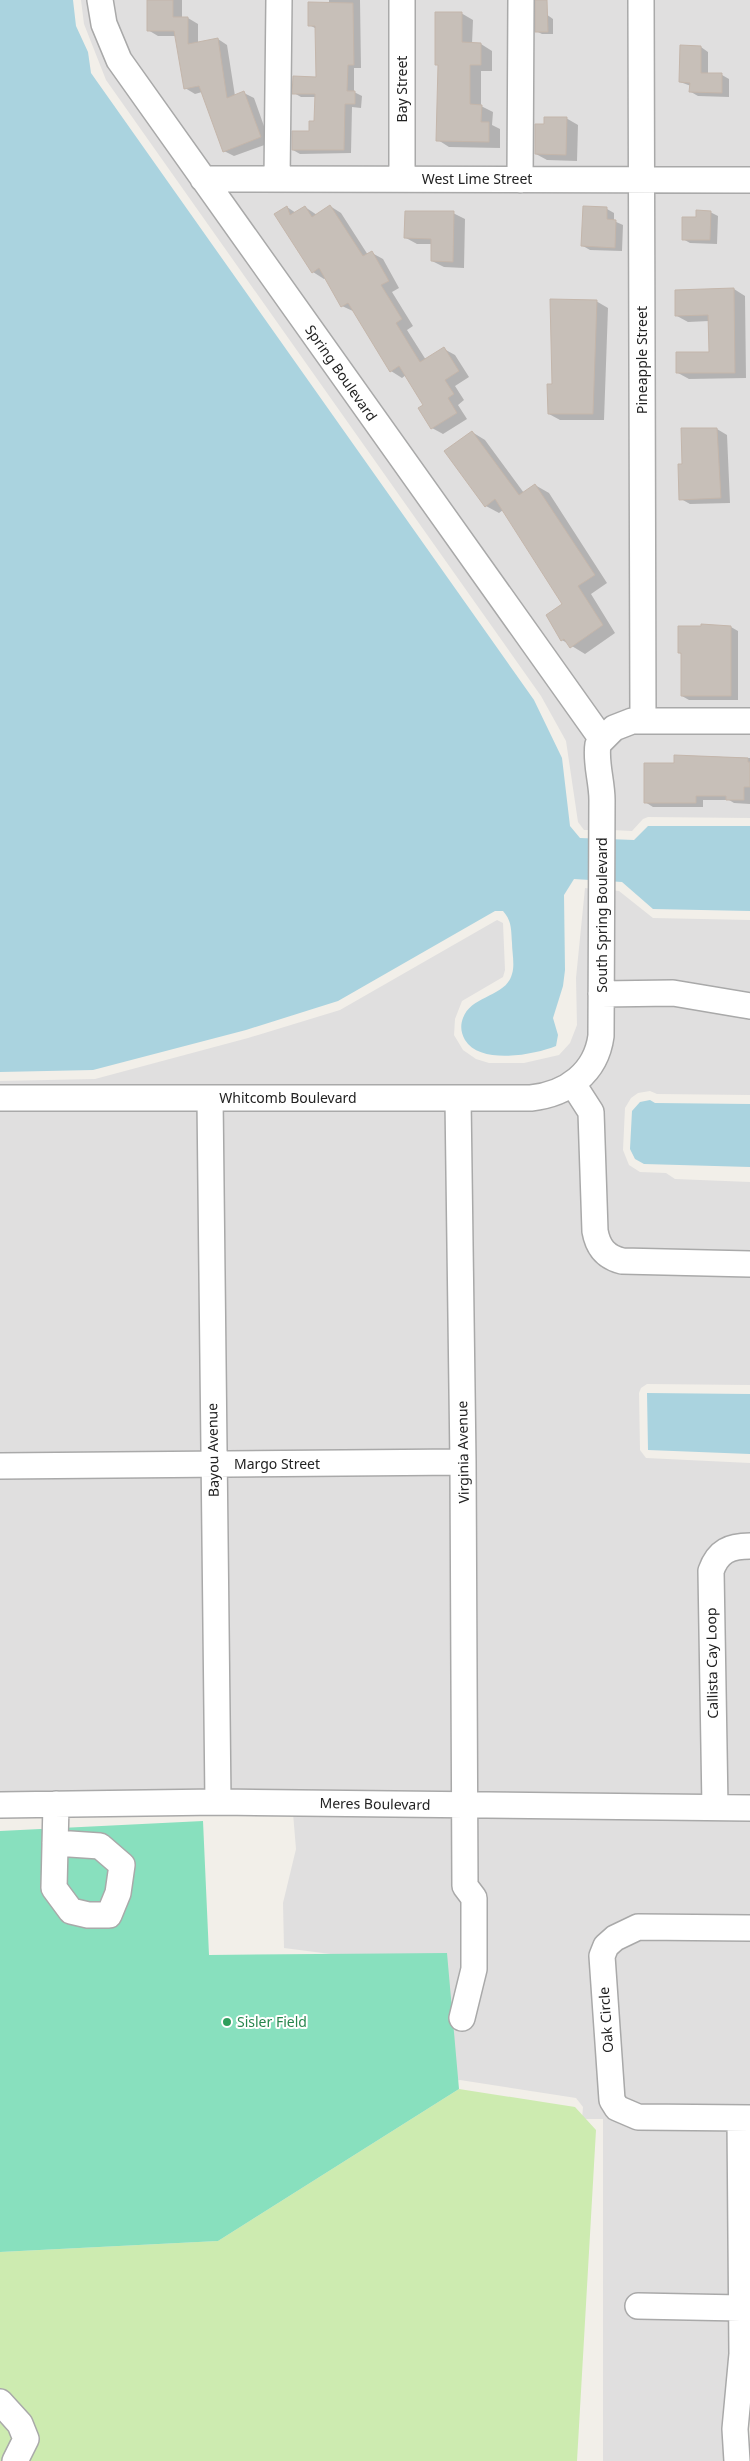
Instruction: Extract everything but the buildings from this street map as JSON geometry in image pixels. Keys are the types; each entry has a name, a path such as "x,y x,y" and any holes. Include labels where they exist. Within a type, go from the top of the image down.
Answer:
{"street":[{"name":"Spring Boulevard","path":"100,0 104,24 119,60 601,738"},
{"path":"277,179 279,0"},
{"name":"Bay Street","path":"402,0 402,179"},
{"path":"520,180 521,0"},
{"name":"Pineapple Street","path":"641,0 643,721"},
{"name":"West Lime Street","path":"203,179 750,180"},
{"path":"601,738 625,723 643,721 750,722"},
{"name":"South Spring Boulevard","path":"573,1084 589,1069 600,1047 602,994 602,789 597,760 598,744 601,738"},
{"path":"602,994 673,993 750,1006"},
{"path":"573,1084 591,1112 595,1231 598,1244 603,1251 614,1259 622,1261 750,1264"},
{"name":"Whitcomb Boulevard","path":"0,1098 531,1098 548,1096 573,1084"},
{"name":"Bayou Avenue","path":"210,1098 218,1802"},
{"name":"Virginia Avenue","path":"458,1099 463,1462 465,1886 474,1898 474,1969 462,2018"},
{"name":"Margo Street","path":"0,1466 463,1462"},
{"name":"Callista Cay Loop","path":"715,1808 711,1571 715,1560 721,1553 737,1546 750,1546"},
{"name":"Meres Boulevard","path":"0,1805 218,1802 750,1808"},
{"path":"55,1843 56,1804"},
{"name":"Oak Circle","path":"745,2118 638,2117 617,2108 612,2100 602,1956 606,1946 615,1938 638,1927 750,1928"},
{"path":"737,2461 735,2429 741,2370 745,2118"},
{"path":"638,2306 741,2308"},
{"path":"0,2402 20,2424 26,2439 15,2461"}],"shaded area":[{"path":"81,0 91,0 194,183 194,189 199,190 590,739 593,830 584,830 578,822 566,741 541,696 106,80 84,24"},
{"path":"109,0 392,0 393,169 207,169 126,54"},
{"path":"411,0 632,0 632,170 411,169"},
{"path":"650,0 750,0 750,170 650,170"},
{"path":"222,190 632,190 634,711 603,724"},
{"path":"650,190 750,190 750,711 652,711"},
{"path":"633,731 750,732 750,818 648,817 643,819 632,831 611,830 608,745"},
{"path":"585,888 593,889 591,1043 574,1070 545,1086 0,1089 0,1081 95,1079 248,1038 340,1010 497,920 503,923 505,970 503,977 462,1001 455,1019 454,1035 463,1050 476,1059 489,1063 524,1063 559,1055 570,1043 577,1025 576,978"},
{"path":"611,890 619,891 653,918 750,920 750,995 611,983"},
{"path":"672,1003 750,1016 750,1095 657,1094 650,1091 638,1093 631,1098 625,1108 623,1150 629,1165 640,1172 666,1173 675,1179 750,1182 750,1254 623,1251 606,1239 586,1086 611,1004"},
{"path":"571,1097 582,1114 591,1250 750,1275 750,1385 647,1384 641,1388 639,1393 640,1450 646,1458 750,1463 750,1797 474,1795 467,1109"},
{"path":"201,1108 209,1793 0,1795 0,1109"},
{"path":"219,1108 449,1109 456,1794 227,1793"},
{"path":"293,1813 750,1818 750,1917 609,1930 603,2101 731,2128 733,2354 728,2461 603,2461 603,2119 582,2119 583,2107 576,2098 460,2080 455,2081 377,1960 284,1948 283,1903 296,1849"},
{"path":"639,1937 750,1938 750,2108 639,2106 623,2100 613,1953"}],"green space":[{"name":"Sisler Field","path":"203,1821 209,1955 447,1953 459,2089 218,2241 0,2252 0,1831"},
{"path":"459,2089 575,2107 596,2130 577,2461 0,2461 0,2252 218,2241"}],"water":[{"path":"0,0 73,0 76,26 88,52 91,73 534,700 562,758 570,826 580,838 634,840 648,826 750,826 750,911 653,909 622,882 574,879 564,895 565,970 563,986 553,1018 558,1035 556,1046 521,1055 508,1056 482,1053 472,1048 465,1040 461,1024 467,1010 503,987 509,982 512,974 513,958 510,922 503,911 495,911 338,1001 246,1030 93,1070 0,1072"},
{"path":"650,1100 655,1103 750,1104 750,1167 644,1164 635,1159 630,1149 632,1111 640,1102"},
{"path":"647,1393 750,1394 750,1454 648,1450"}],"place":[{"name":"Sisler Field","path":"227,2022"}]}
